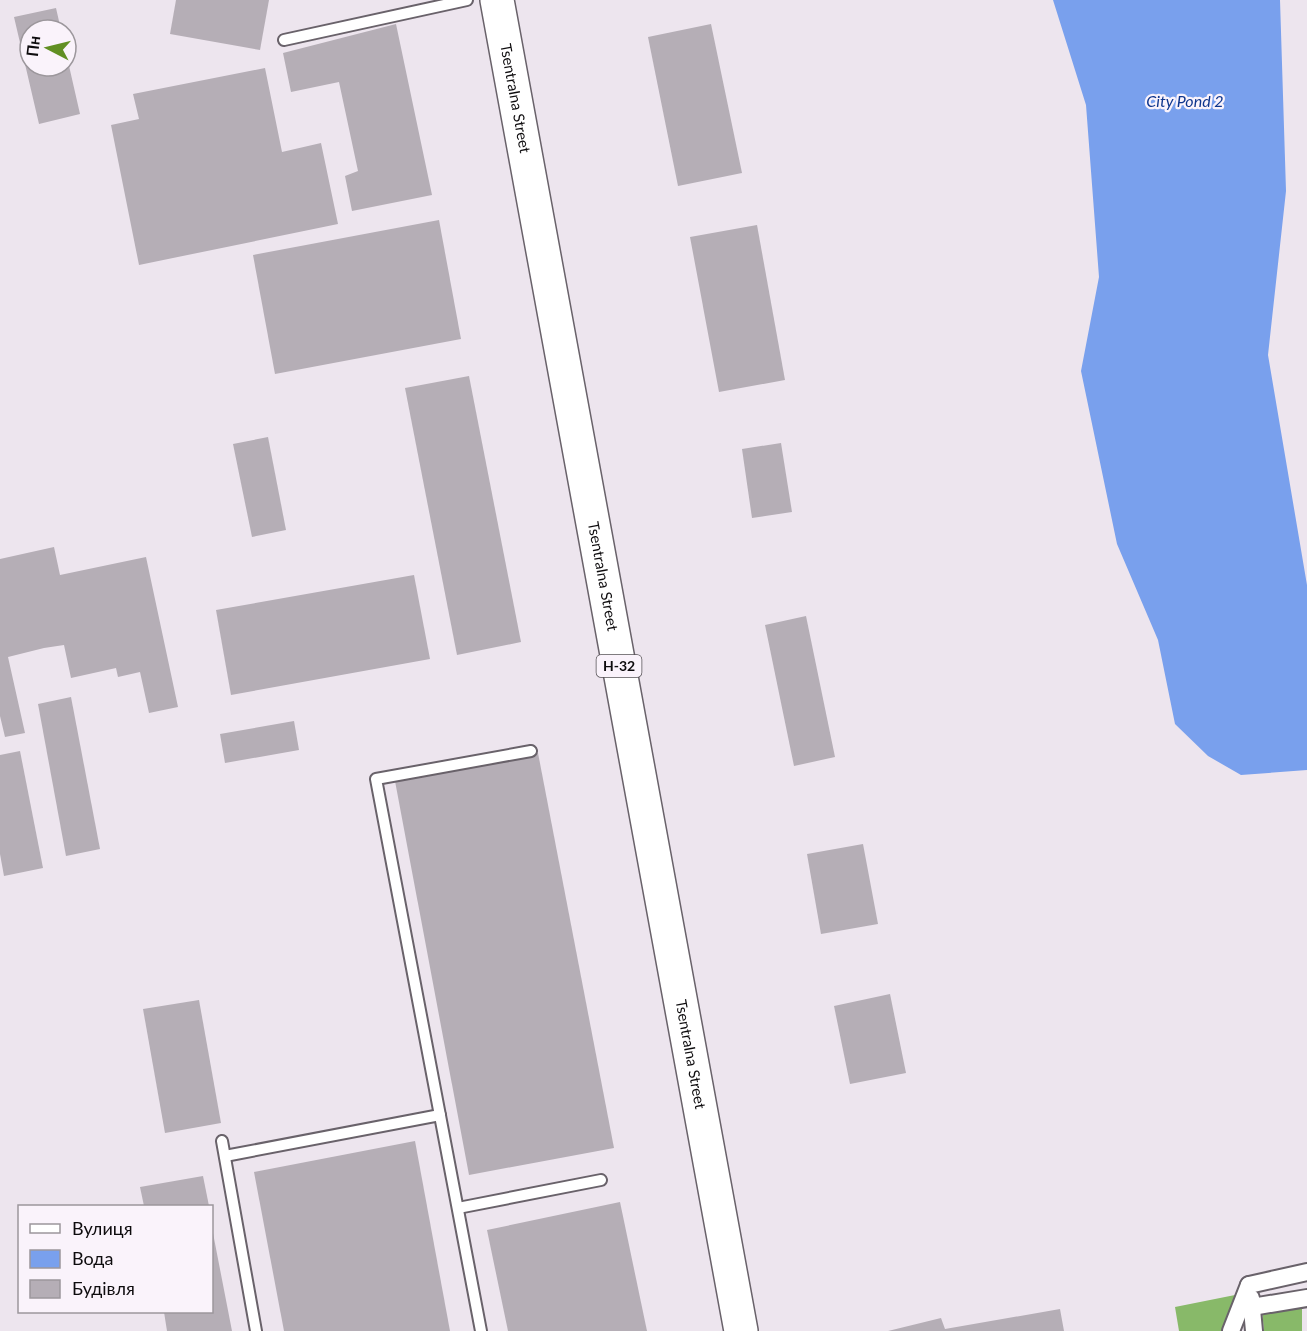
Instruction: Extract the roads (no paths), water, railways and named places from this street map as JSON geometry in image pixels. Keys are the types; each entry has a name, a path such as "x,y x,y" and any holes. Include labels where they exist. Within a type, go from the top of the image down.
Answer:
{"main road":[{"name":"Tsentralna Street","path":"497,0 741,1331"}],"street":[{"path":"1249,1285 1307,1272"},
{"path":"1249,1285 1254,1331"},
{"path":"1231,1331 1249,1285"},
{"path":"1252,1307 1307,1298"}],"lane":[{"path":"284,40 466,0"},
{"path":"481,1331 376,779 531,751"},
{"path":"225,1156 440,1115"},
{"path":"222,1141 256,1331"},
{"path":"458,1208 601,1180"}],"water":[{"name":"City Pond 2","path":"1053,0 1280,0 1286,191 1268,355 1307,585 1307,770 1241,775 1208,756 1175,724 1158,640 1117,544 1081,371 1099,277 1086,105"}]}
